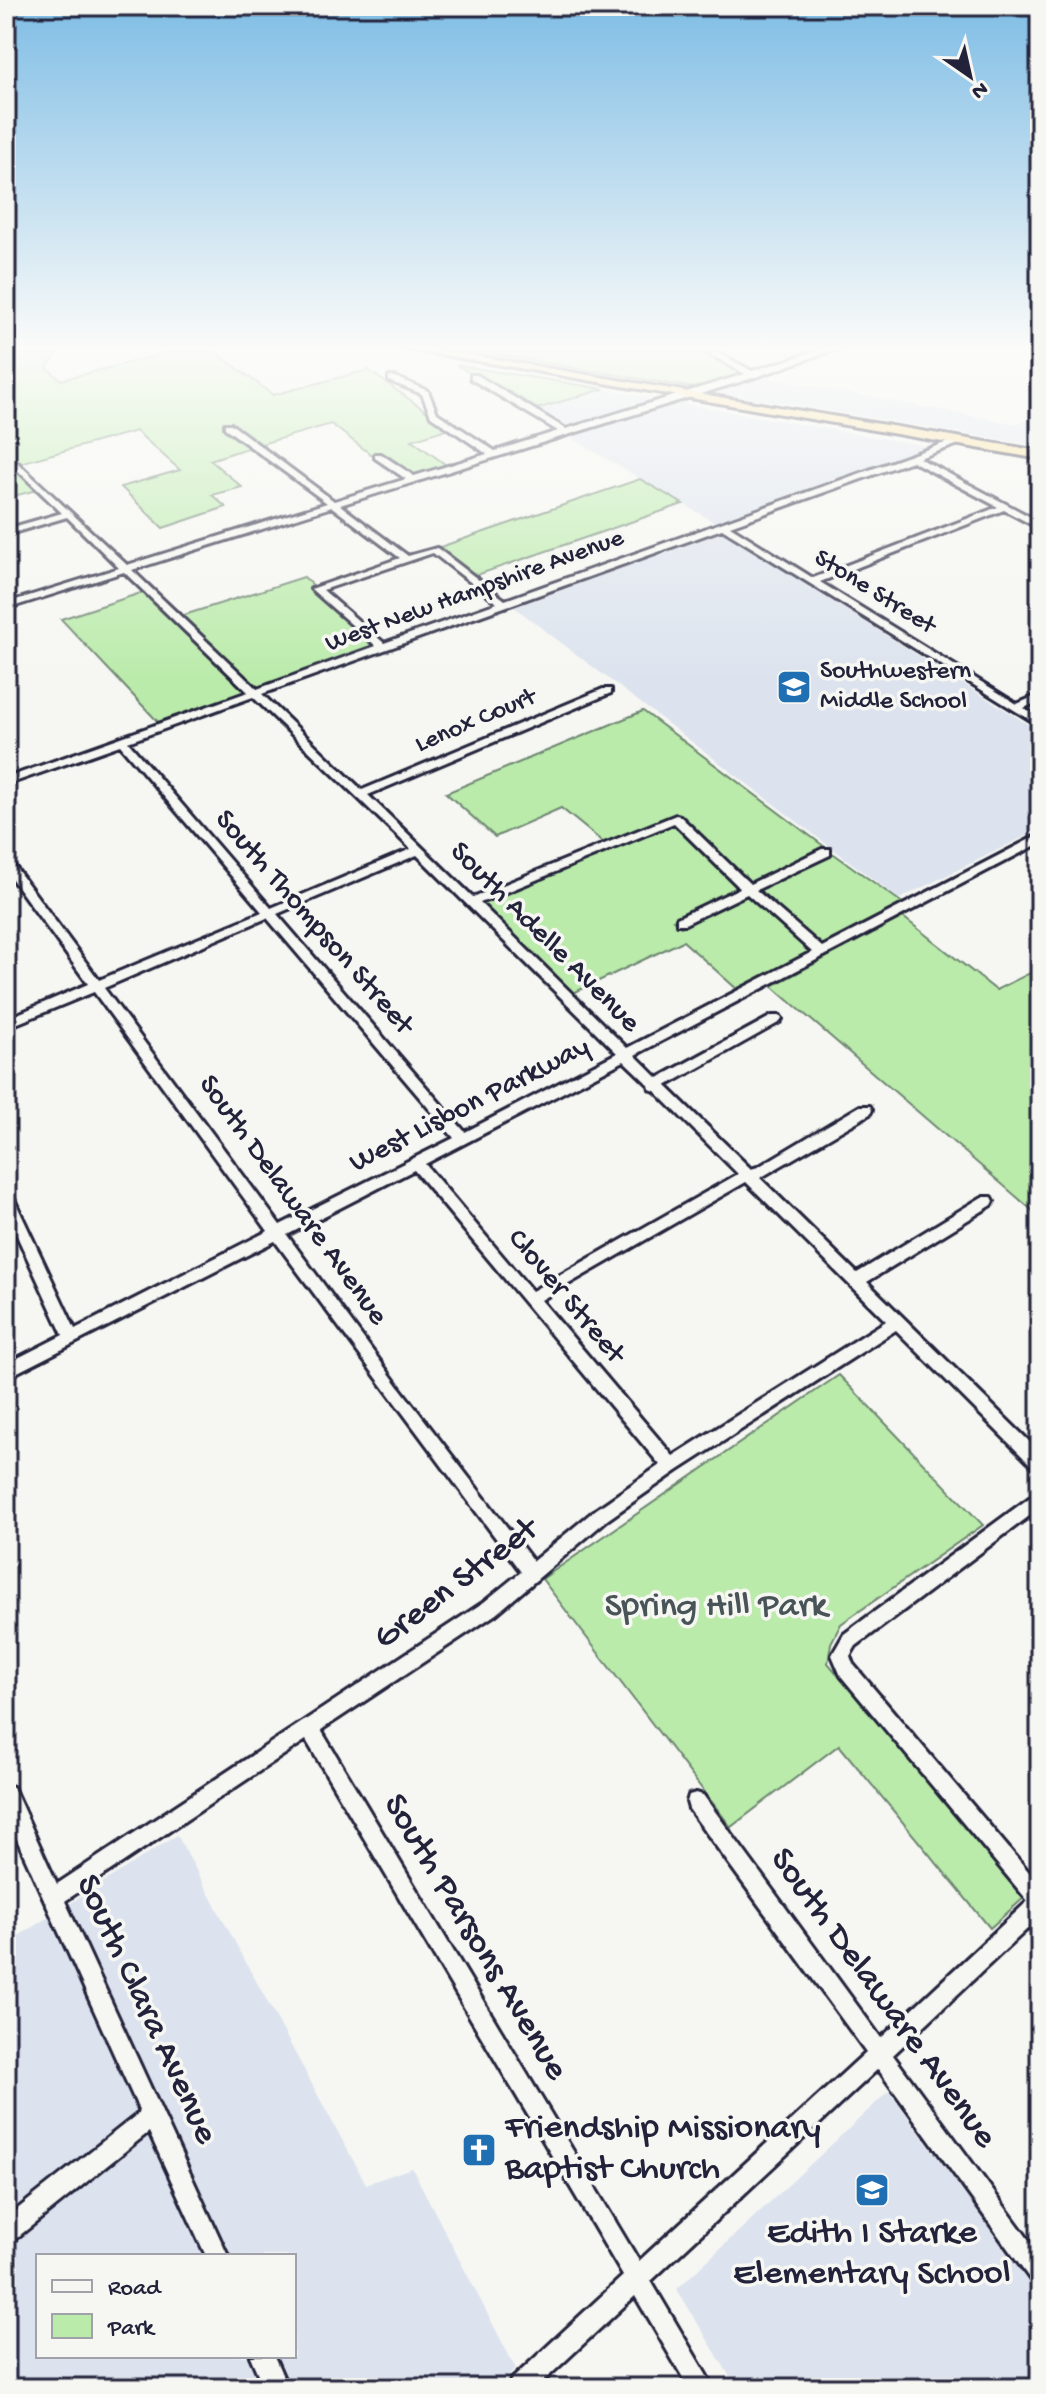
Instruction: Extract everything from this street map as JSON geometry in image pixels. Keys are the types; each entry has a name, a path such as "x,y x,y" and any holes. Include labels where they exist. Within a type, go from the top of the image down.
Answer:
{"street":[{"name":"South Adelle Avenue","path":"11,459 419,850 1040,1463"},
{"path":"271,459 407,559"},
{"path":"382,459 414,480"},
{"path":"6,606 483,459"},
{"name":"West New Hampshire Avenue","path":"6,782 911,459"},
{"path":"914,459 1040,526"},
{"path":"813,581 1005,507"},
{"path":"6,532 67,514"},
{"name":"Stone Street","path":"724,526 1040,723"},
{"path":"384,648 316,589 434,550 505,605"},
{"name":"Lenox Court","path":"361,794 607,691"},
{"path":"1016,708 1040,697"},
{"name":"South Thompson Street","path":"122,741 463,1139"},
{"path":"472,902 676,818 747,888 821,953"},
{"name":"West Lisbon Parkway","path":"6,1371 463,1139 1040,838"},
{"path":"6,1024 419,850"},
{"path":"681,921 826,852"},
{"name":"South Delaware Avenue","path":"6,863 532,1573"},
{"path":"655,1086 776,1019"},
{"path":"532,1298 747,1175 761,1172 865,1110"},
{"name":"Clover Street","path":"416,1163 671,1466"},
{"path":"855,1282 987,1201"},
{"path":"9,1203 72,1338"},
{"name":"Green Street","path":"54,1897 490,1608 601,1515 671,1466 896,1322"},
{"path":"519,2388 1040,1902 847,1670 841,1655 850,1640 1040,1498"},
{"name":"South Parsons Avenue","path":"310,1729 702,2388"},
{"name":"South Clara Avenue","path":"6,1794 216,2254"},
{"name":"South Delaware Avenue","path":"696,1802 1040,2274"},
{"path":"6,2232 153,2115"},
{"path":"263,2358 276,2388"}],"shaded area":[{"path":"606,459 900,459 719,525"},
{"name":"Southwestern Middle School","path":"721,531 1040,732 1040,829 899,899 514,607"},
{"path":"177,1835 366,2184 412,2168 516,2369 495,2388 290,2388 277,2358 296,2358 296,2254 230,2254 69,1904"},
{"path":"50,1916 138,2111 6,2215 6,1944"},
{"name":"Edith I Starke Elementary School","path":"889,2091 1040,2298 1040,2388 737,2388 677,2289"},
{"path":"149,2135 202,2254 36,2254 36,2358 248,2358 261,2388 6,2388 6,2249"}],"green space":[{"path":"16,459 36,459 20,463"},
{"path":"167,459 214,459 210,460 242,487 212,495 226,507 163,528 121,487 180,470"},
{"path":"386,459 438,459 449,467 415,477"},
{"path":"12,465 37,490 6,498 6,467"},
{"path":"640,479 683,504 474,576 437,548"},
{"path":"304,577 315,587 310,589 377,647 259,689 181,616"},
{"path":"144,592 250,692 160,724 61,619"},
{"path":"643,711 825,847 748,883 677,813 604,843 561,808 495,837 446,793"},
{"path":"675,824 739,887 673,920 681,927 747,894 812,952 738,990 683,941 571,994 481,904"},
{"path":"834,854 904,904 821,947 756,890"},
{"path":"903,917 996,990 1040,968 1040,1217 772,986"},
{"name":"Spring Hill Park","path":"839,1375 983,1525 841,1624 831,1643 828,1663 1026,1896 990,1928 839,1745 731,1827 542,1579"}],"place":[{"name":"Southwestern Middle School","path":"794,687"},
{"name":"Friendship Missionary Baptist Church","path":"479,2150"},
{"name":"Edith I Starke Elementary School","path":"872,2190"}]}
